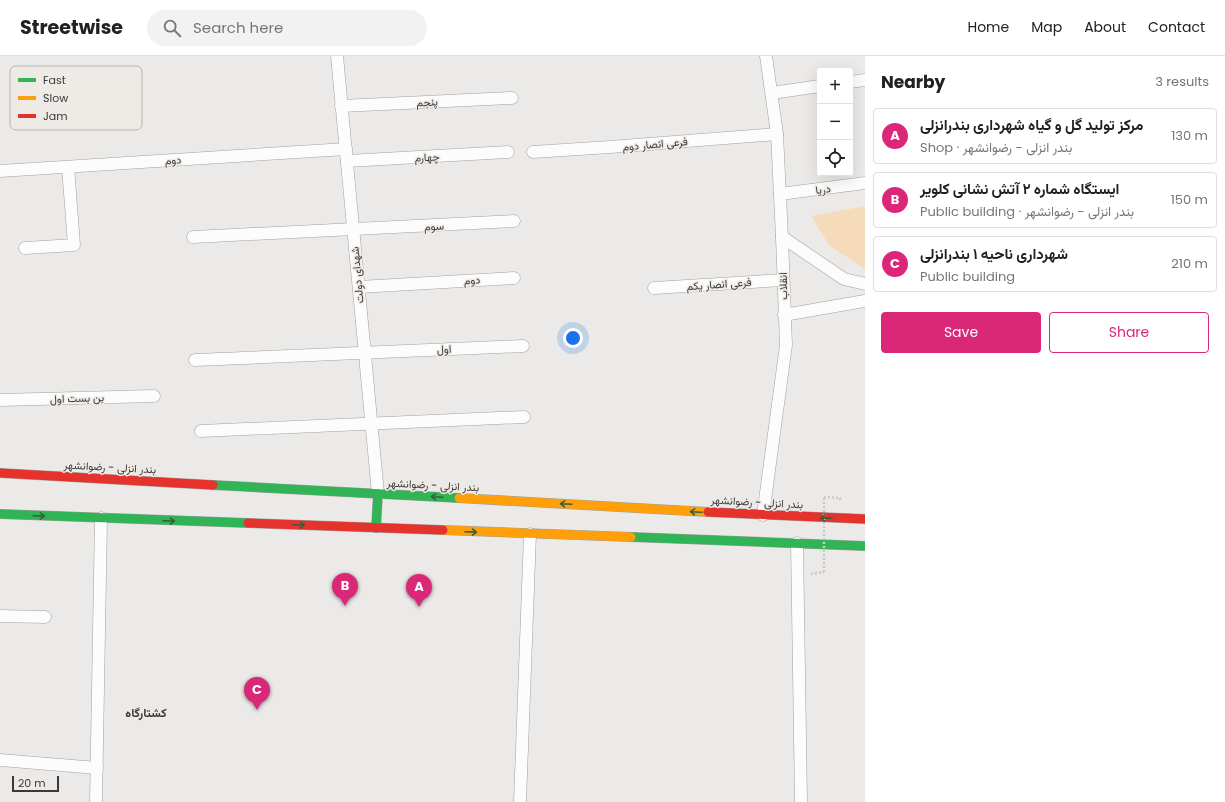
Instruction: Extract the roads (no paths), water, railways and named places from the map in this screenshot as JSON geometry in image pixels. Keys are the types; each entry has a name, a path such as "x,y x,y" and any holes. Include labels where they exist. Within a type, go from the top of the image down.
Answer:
{"main road":[{"name":"بندر انزلی - رضوانشهر","path":"0,474 763,515 865,519"},
{"path":"376,528 378,494"},
{"path":"0,514 865,546"}],"street":[{"name":"شهدای دولت","path":"337,56 378,494"},
{"name":"انقلاب","path":"763,515 786,345 777,134 766,56"},
{"path":"853,82 865,80"},
{"path":"772,93 817,86"},
{"name":"پنجم","path":"341,106 512,98"},
{"name":"فرعی انصار دوم","path":"532,152 777,134"},
{"name":"دوم","path":"0,171 346,149"},
{"name":"چهارم","path":"347,161 508,152"},
{"path":"25,248 74,245 68,167"},
{"name":"دریا","path":"780,194 865,183"},
{"name":"سوم","path":"193,237 514,221"},
{"path":"782,237 844,279 865,284"},
{"name":"دوم","path":"359,287 514,278"},
{"name":"فرعی انصار یکم","path":"654,288 783,280"},
{"path":"784,315 865,301"},
{"name":"اول","path":"195,360 523,346"},
{"name":"بن بست اول","path":"0,400 154,396"},
{"path":"201,431 524,417"},
{"path":"96,802 101,518"},
{"path":"520,802 530,534"},
{"path":"797,543 801,802"},
{"path":"0,616 45,617"},
{"path":"0,760 97,768"}],"place":[{"name":"ایستگاه شماره ۲ آتش نشانی کلویر","path":"345,606"},
{"name":"مرکز تولید گل و گیاه شهرداری بندرانزلی","path":"419,607"},
{"name":"شهرداری ناحیه ۱ بندرانزلی","path":"257,710"}],"district":[{"name":"کشتارگاه","path":"146,713"}]}
